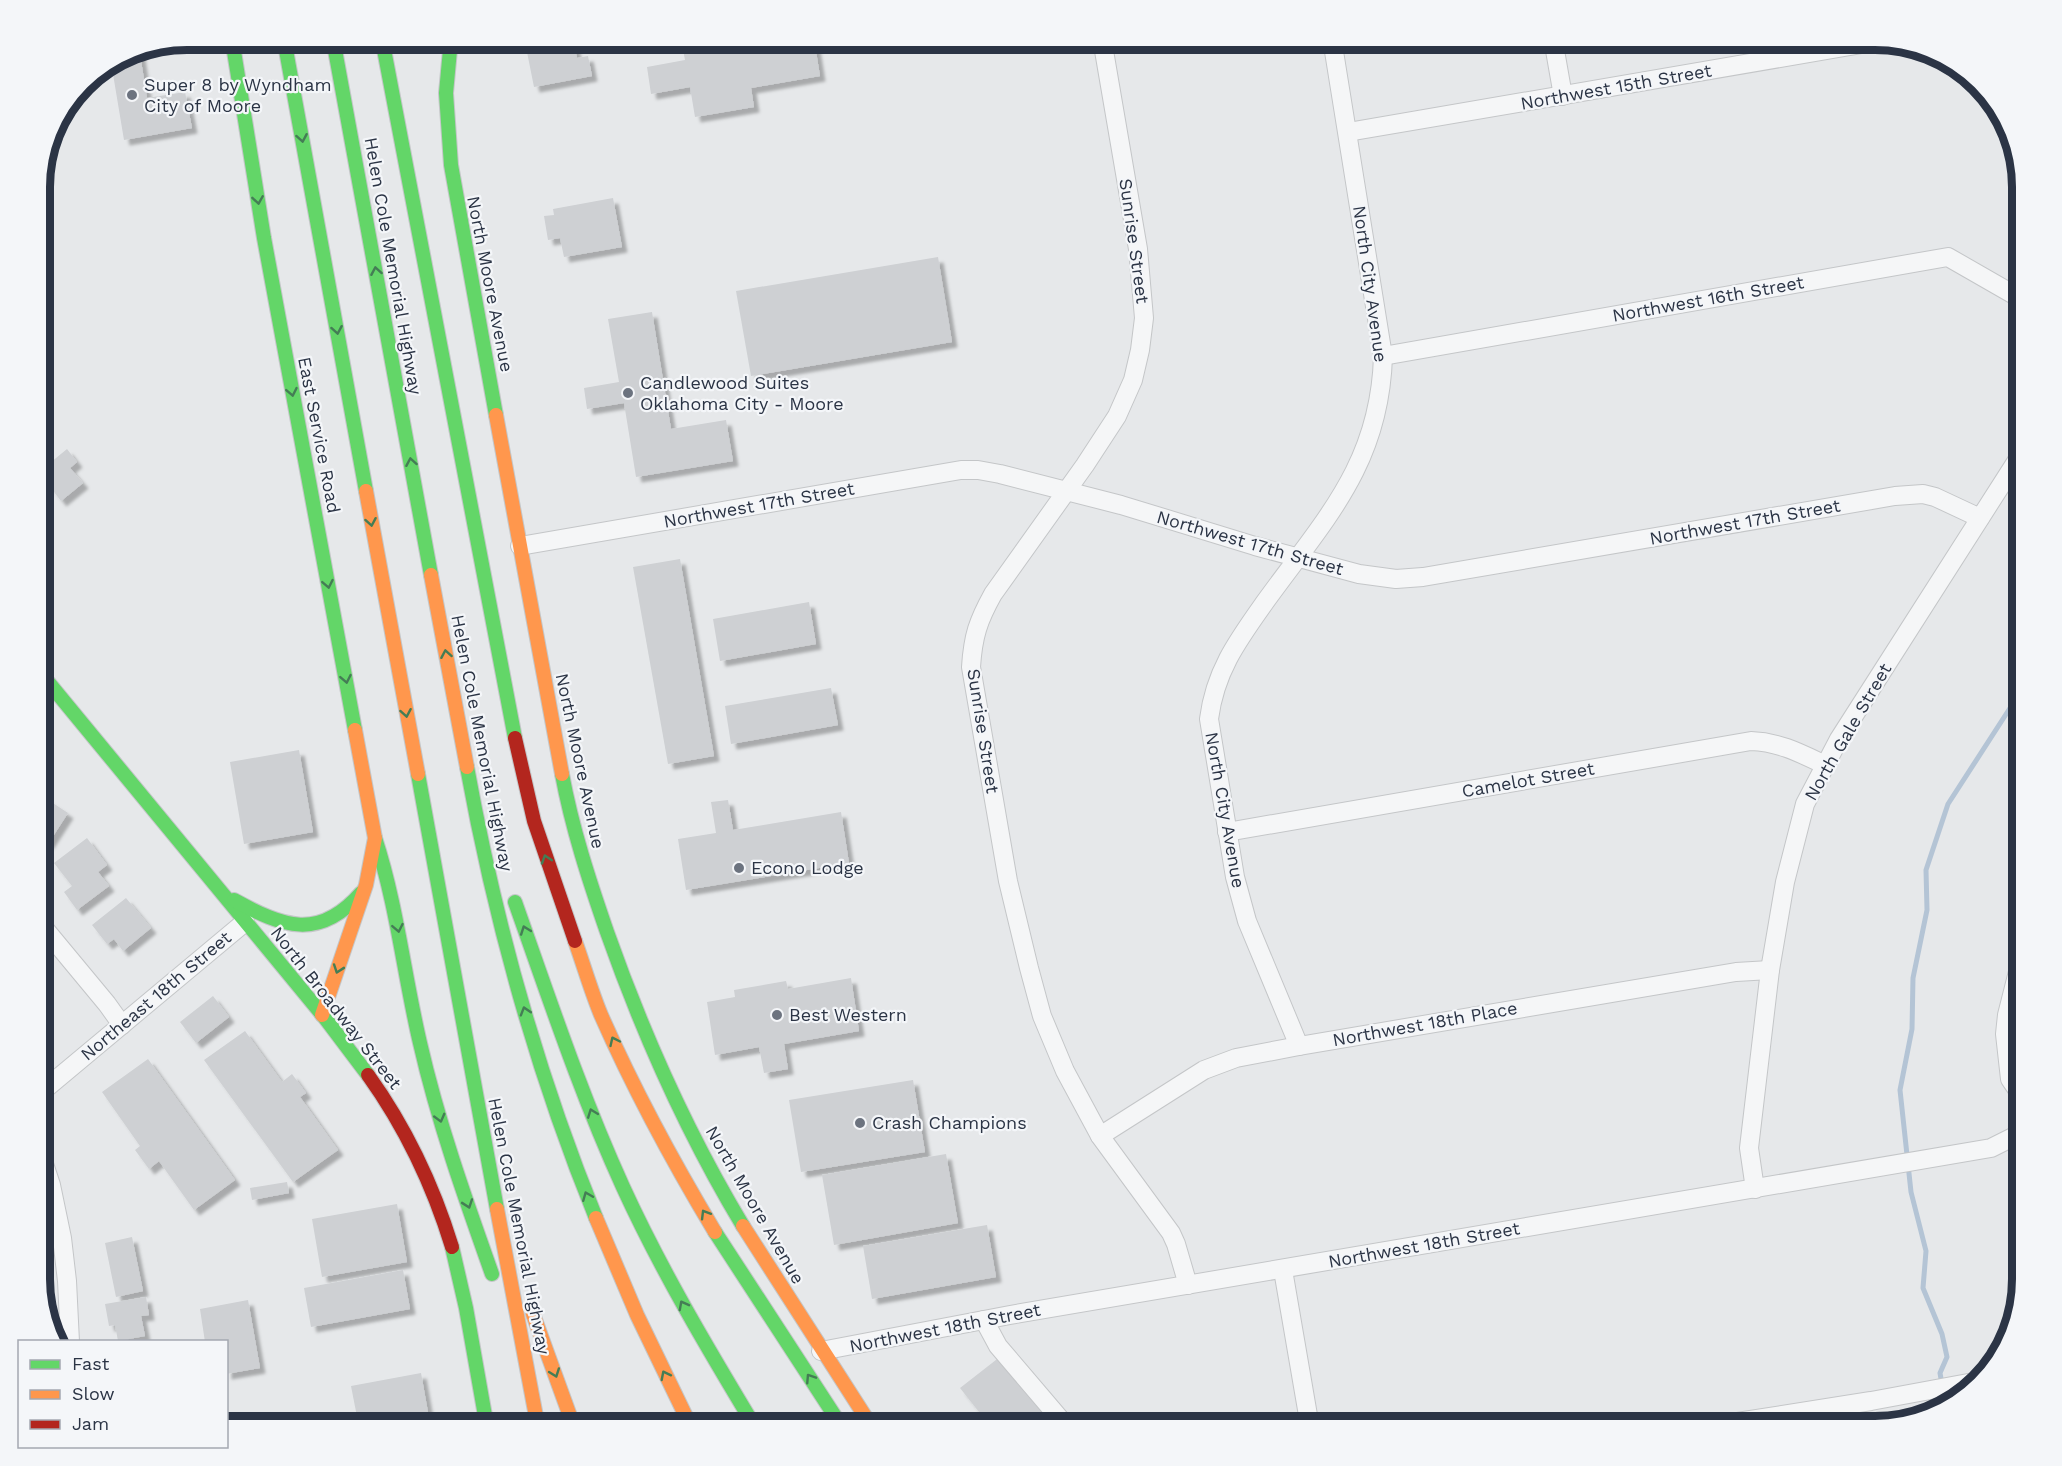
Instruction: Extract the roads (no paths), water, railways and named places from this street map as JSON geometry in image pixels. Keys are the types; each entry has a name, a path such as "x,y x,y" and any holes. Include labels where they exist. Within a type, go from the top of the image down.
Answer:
{"main road":[{"name":"East Service Road","path":"234,50 264,238 375,837"},
{"name":"Helen Cole Memorial Highway","path":"286,50 536,1416"},
{"name":"Helen Cole Memorial Highway","path":"335,50 468,774 511,966 574,1161 616,1268 658,1362 685,1416"},
{"path":"384,50 507,703 534,821 553,882 601,1014 642,1101 680,1173 715,1232 835,1416"},
{"name":"North Moore Avenue","path":"450,50 446,85 447,144 566,794 586,872 628,994 651,1048 716,1181 821,1351 865,1416"},
{"name":"North Broadway Street","path":"50,684 322,1015 383,1095 414,1150 434,1193 456,1268 485,1416"},
{"path":"468,774 500,862"},
{"path":"322,1015 366,885 375,837"},
{"path":"375,837 387,870 420,1042 448,1149 531,1386"},
{"path":"508,884 599,1129 641,1224 690,1318 748,1416"},
{"path":"225,896 278,922 305,924 328,920 342,913 366,885"},
{"path":"499,1220 570,1416"}],"street":[{"name":"Sunrise Street","path":"1104,50 1138,249 1144,318 1140,350 1129,389 1117,416 983,612 973,643 971,667 1008,881 1042,1016 1065,1071 1100,1136 1171,1233 1188,1286"},
{"name":"North City Avenue","path":"1299,1046 1247,921 1235,877 1209,719 1212,698 1222,668 1239,639 1335,508 1354,475 1368,443 1381,393 1383,356 1334,50"},
{"path":"1555,50 1563,96"},
{"name":"Northwest 15th Street","path":"1348,132 1827,50"},
{"name":"Northwest 16th Street","path":"1383,356 1948,257 2012,294"},
{"name":"North Gale Street","path":"1755,1189 1749,1139 1770,970 1785,882 1805,804 1845,729 2012,468"},
{"name":"Northwest 17th Street","path":"520,546 961,470 1000,474 1381,578 1423,577 1911,494 1935,497 1980,518"},
{"name":"Camelot Street","path":"1227,831 1751,741 1782,745 1825,765"},
{"name":"Northeast 18th Street","path":"50,1085 245,922"},
{"path":"50,935 122,1025"},
{"name":"Northwest 18th Place","path":"1100,1136 1204,1070 1236,1058 1736,972 1770,970"},
{"path":"2012,995 2005,1034 2012,1082"},
{"name":"Northwest 18th Street","path":"821,1351 984,1320 1991,1148 2012,1138"},
{"path":"50,1182 62,1238 70,1340"},
{"path":"1283,1270 1308,1416"},
{"path":"984,1320 998,1346 1058,1416"},
{"path":"1775,1416 1966,1382"}],"waterway":[{"path":"1944,1397 1940,1373 1947,1357 1942,1334 1923,1288 1926,1251 1911,1192 1900,1090 1912,1029 1913,978 1927,910 1926,870 1948,804 2012,705"}],"place":[{"name":"Super 8 by Wyndham City of Moore","path":"132,95"},
{"name":"Candlewood Suites Oklahoma City - Moore","path":"628,393"},
{"name":"Econo Lodge","path":"739,868"},
{"name":"Best Western","path":"777,1015"},
{"name":"Crash Champions","path":"860,1123"}]}
